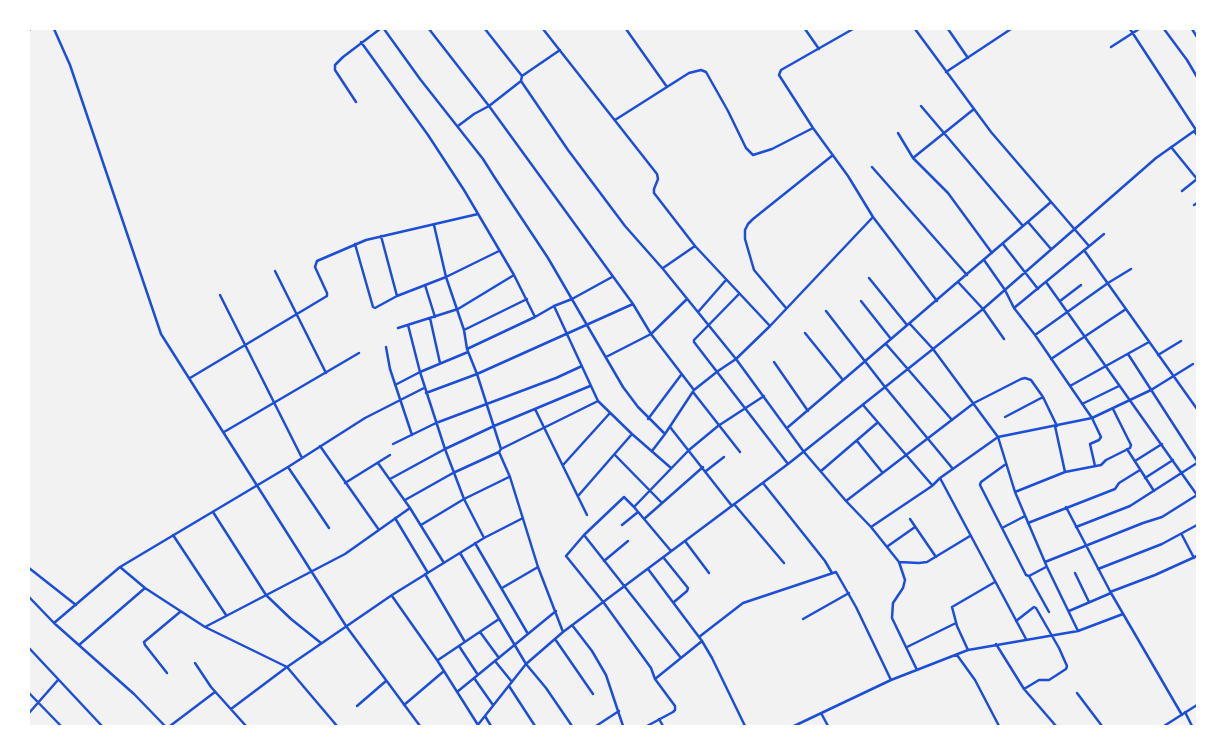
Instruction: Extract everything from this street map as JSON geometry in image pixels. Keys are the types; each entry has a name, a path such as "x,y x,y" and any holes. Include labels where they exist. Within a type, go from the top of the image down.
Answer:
{"street":[{"path":"54,29 70,65 159,330 258,485 311,573 346,626 420,726"},
{"path":"356,102 335,67 343,56 380,29"},
{"path":"384,29 495,178 548,258 622,387 648,419 665,434"},
{"path":"429,29 489,106 633,304 651,334 718,426 740,452"},
{"path":"485,29 522,76"},
{"path":"543,29 658,176 658,183 654,193 695,246 770,326"},
{"path":"626,29 667,87"},
{"path":"805,29 819,49"},
{"path":"853,29 781,70 779,73 780,78 848,176 873,217 937,302"},
{"path":"915,29 991,132 1089,246"},
{"path":"949,29 968,58"},
{"path":"946,72 1011,29"},
{"path":"1130,29 1196,130 1197,135"},
{"path":"1111,46 1139,29"},
{"path":"1164,29 1197,77"},
{"path":"1192,29 1197,37"},
{"path":"361,42 432,140 478,214 535,317"},
{"path":"458,127 521,81 522,76 560,50"},
{"path":"615,120 693,71 701,70 706,72 746,148 753,155 772,149 813,128"},
{"path":"521,81 568,150 625,226 663,268 710,326 804,452 846,501 871,526 900,562 905,580 903,588 892,603 891,613 916,670"},
{"path":"921,106 1023,226"},
{"path":"913,158 974,109"},
{"path":"392,595 437,660 478,726 526,664 554,639 804,452 933,350 1005,290 1156,158 1196,130"},
{"path":"898,132 913,158 948,193 992,253"},
{"path":"1171,147 1197,179 1182,191"},
{"path":"786,308 754,270 745,239 745,230 753,219 832,155"},
{"path":"872,167 967,275"},
{"path":"787,428 908,324 937,302 1051,202"},
{"path":"190,378 327,296 316,262 355,244 381,236 478,214"},
{"path":"652,451 693,391 736,359 770,326 873,217"},
{"path":"1028,222 1051,249"},
{"path":"434,225 446,277 458,309 468,350 494,426 538,568 563,632"},
{"path":"1014,308 1104,234"},
{"path":"381,236 397,296"},
{"path":"355,244 373,308 397,296 446,277 499,251"},
{"path":"1003,244 1038,289"},
{"path":"663,268 695,246"},
{"path":"1084,250 1197,409"},
{"path":"984,260 1005,290 1014,308 1035,335 1092,418 1101,437 1090,444 1095,466"},
{"path":"1035,335 1131,269"},
{"path":"275,271 326,373"},
{"path":"398,328 458,309 514,276"},
{"path":"395,384 468,350 554,306 572,300 612,277"},
{"path":"869,278 933,350 998,437 1015,492 1047,567 1078,630"},
{"path":"698,312 726,280"},
{"path":"958,282 982,309 1004,339"},
{"path":"1045,562 1162,517 1197,495 1046,282"},
{"path":"1060,301 1081,285"},
{"path":"425,286 434,316"},
{"path":"739,294 694,342 788,464"},
{"path":"220,295 302,458"},
{"path":"606,357 651,334 687,299"},
{"path":"464,330 527,300"},
{"path":"861,300 891,340"},
{"path":"426,393 477,374 633,304"},
{"path":"554,306 598,401 671,468"},
{"path":"1051,359 1126,309"},
{"path":"826,311 885,387 953,469"},
{"path":"430,318 440,363"},
{"path":"408,325 424,388 444,449 464,498 484,538"},
{"path":"805,333 843,380"},
{"path":"1158,355 1181,341"},
{"path":"1069,387 1149,342"},
{"path":"886,344 952,420"},
{"path":"386,347 395,384 412,435"},
{"path":"224,432 360,353"},
{"path":"1076,526 1130,506 1197,462 1128,354"},
{"path":"774,362 808,411"},
{"path":"871,526 932,486 940,478 998,437 1092,418 1151,390 1193,364"},
{"path":"393,444 436,423 562,376 582,366"},
{"path":"648,419 681,375"},
{"path":"846,501 974,403 1025,378 1031,380 1043,397 1056,426 1065,472"},
{"path":"1082,404 1119,385"},
{"path":"390,479 444,449 590,386"},
{"path":"54,623 120,567 288,467 375,412 424,388"},
{"path":"634,508 690,450 718,426 764,396"},
{"path":"1005,417 1043,397"},
{"path":"405,500 453,472 598,401"},
{"path":"863,405 932,486"},
{"path":"535,409 587,515"},
{"path":"1015,492 1065,472 1102,464 1127,449 1131,445 1113,409"},
{"path":"563,465 610,413"},
{"path":"821,471 877,423"},
{"path":"670,427 733,505 784,563"},
{"path":"578,496 632,434"},
{"path":"857,441 882,472"},
{"path":"1135,461 1162,444"},
{"path":"320,446 379,530"},
{"path":"1127,449 1154,491"},
{"path":"345,483 390,455"},
{"path":"615,455 662,502"},
{"path":"706,471 724,457"},
{"path":"1145,478 1173,460"},
{"path":"378,463 405,500 444,563"},
{"path":"1006,464 980,483 1026,575 1029,576 1049,612"},
{"path":"288,467 329,528"},
{"path":"644,519 702,467"},
{"path":"1028,523 1115,489 1118,483 1140,470"},
{"path":"421,525 464,498 510,477"},
{"path":"940,478 1026,639"},
{"path":"763,483 825,561 832,573"},
{"path":"646,726 673,712 676,708 655,679 651,668 604,603 566,557 584,535 624,497 671,551"},
{"path":"1066,507 1111,593 1182,715"},
{"path":"205,627 345,554 410,508"},
{"path":"213,512 266,595 290,619 321,643"},
{"path":"622,525 638,512"},
{"path":"1002,528 1025,515"},
{"path":"395,518 465,642"},
{"path":"231,709 286,667 392,595 475,543 523,518"},
{"path":"910,519 936,557"},
{"path":"1098,569 1162,544 1197,525"},
{"path":"888,546 915,527"},
{"path":"1068,611 1196,557 1181,534"},
{"path":"173,535 226,615"},
{"path":"584,535 681,658"},
{"path":"900,562 928,562 970,536"},
{"path":"604,561 628,541"},
{"path":"685,541 709,573"},
{"path":"475,543 528,634"},
{"path":"460,553 526,664 546,688 572,726"},
{"path":"663,557 688,588 674,602"},
{"path":"120,567 180,612 205,627 286,667 337,726"},
{"path":"1029,576 1047,567"},
{"path":"29,568 76,605"},
{"path":"502,588 538,568"},
{"path":"648,568 702,641 745,726"},
{"path":"699,637 744,603 832,573 838,573 891,680"},
{"path":"1075,573 1089,602"},
{"path":"968,650 956,623 952,608 995,582"},
{"path":"79,645 146,588"},
{"path":"803,619 849,593"},
{"path":"29,599 134,694 165,726"},
{"path":"1016,622 1035,607 1059,648 1067,668 1049,680 1039,680 1024,690"},
{"path":"457,692 556,611"},
{"path":"167,673 144,642 180,612"},
{"path":"794,726 891,680 968,650 1078,630 1123,614"},
{"path":"437,660 499,619"},
{"path":"907,647 956,623"},
{"path":"572,625 592,651 606,675 623,726"},
{"path":"480,632 499,658"},
{"path":"554,639 593,694"},
{"path":"655,679 702,641"},
{"path":"996,644 1024,690 1056,726"},
{"path":"459,646 478,675"},
{"path":"29,648 102,726"},
{"path":"957,654 975,680 999,726"},
{"path":"495,661 512,682"},
{"path":"195,664 216,692 246,726"},
{"path":"404,705 444,671"},
{"path":"474,678 493,705"},
{"path":"29,713 58,680"},
{"path":"357,706 386,682"},
{"path":"509,686 534,726"},
{"path":"170,726 216,692"},
{"path":"1077,693 1102,726"},
{"path":"29,694 61,726"},
{"path":"1164,726 1197,705"},
{"path":"596,726 619,711"},
{"path":"1186,712 1192,726"},
{"path":"821,713 828,726"},
{"path":"485,716 491,726"},
{"path":"659,719 663,726"}]}
